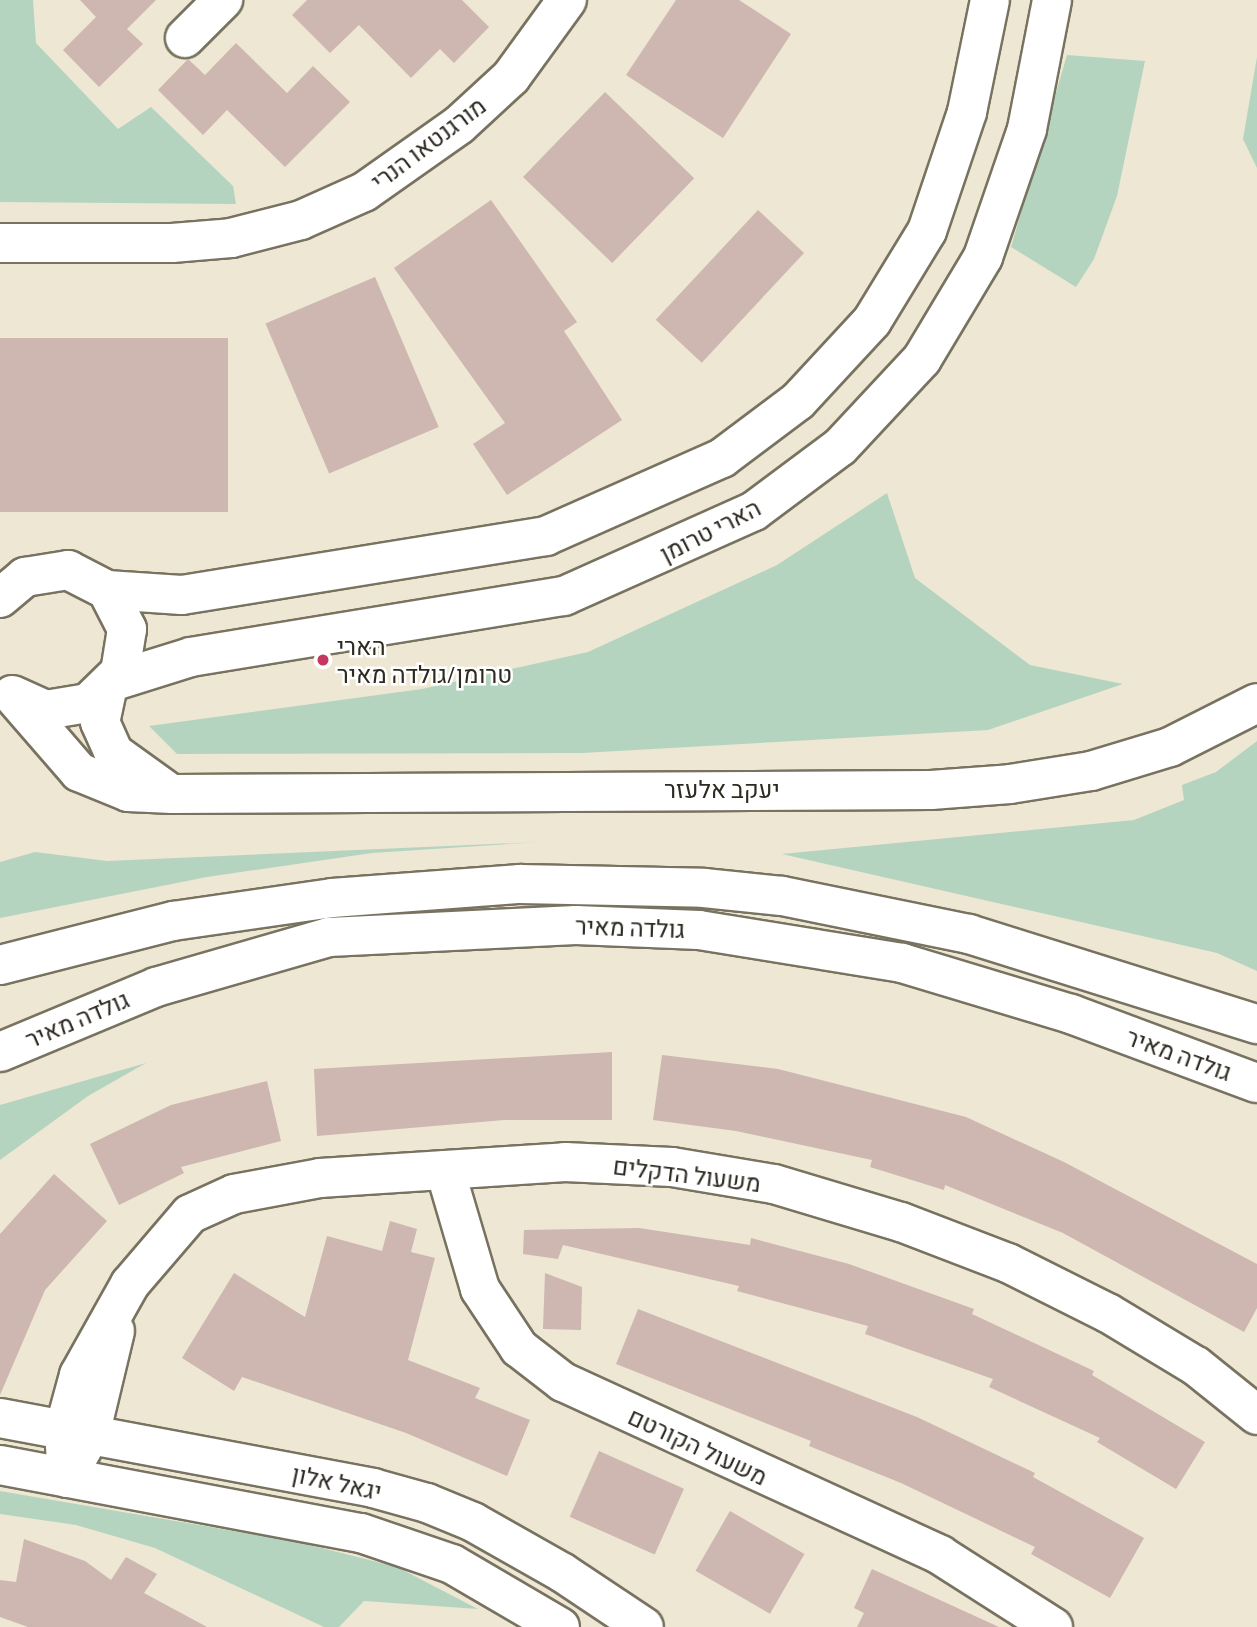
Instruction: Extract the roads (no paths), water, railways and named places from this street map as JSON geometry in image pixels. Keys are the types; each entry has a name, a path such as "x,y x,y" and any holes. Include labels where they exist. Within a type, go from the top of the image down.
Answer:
{"street":[{"path":"185,38 223,0"},
{"name":"מורגנטאו הנרי","path":"0,243 172,243 231,237 301,220 364,192 459,125 511,77 567,0"},
{"path":"107,590 182,595 547,536 722,458 798,401 872,321 927,231 967,112 990,0"},
{"name":"הארי טרומן","path":"8,690 35,708 68,710 111,686 191,657 564,596 754,511 840,447 922,359 983,257 1027,129 1052,0"},
{"path":"2,594 25,577 57,569 89,577 107,590 120,608 128,640 100,722 114,753 172,794"},
{"name":"יעקב אלעזר","path":"8,690 79,772 128,792 172,794 918,790 1010,784 1091,771 1170,747 1257,704"},
{"name":"גולדה מאיר","path":"0,965 173,921 332,898 520,884 704,888 782,896 969,934 1257,1024"},
{"name":"גולדה מאיר","path":"0,1052 190,975 329,937 576,925 699,930 902,963 1071,1014 1257,1083"},
{"name":"משעול הדקלים","path":"66,1478 77,1432 79,1375 155,1249 190,1213 223,1199 320,1178 565,1162 672,1167 774,1184 901,1222 1007,1263 1108,1313 1196,1366 1257,1415"},
{"name":"משעול הקורטם","path":"445,1170 480,1289 519,1348 563,1382 940,1555 1054,1627"},
{"name":"יגאל אלון","path":"0,1418 427,1503 473,1522 563,1573 644,1627"},
{"name":"יגאל אלון","path":"0,1465 361,1533 452,1564 560,1627"}],"place":[{"name":"הארי טרומן/גולדה מאיר","path":"323,660"}]}
